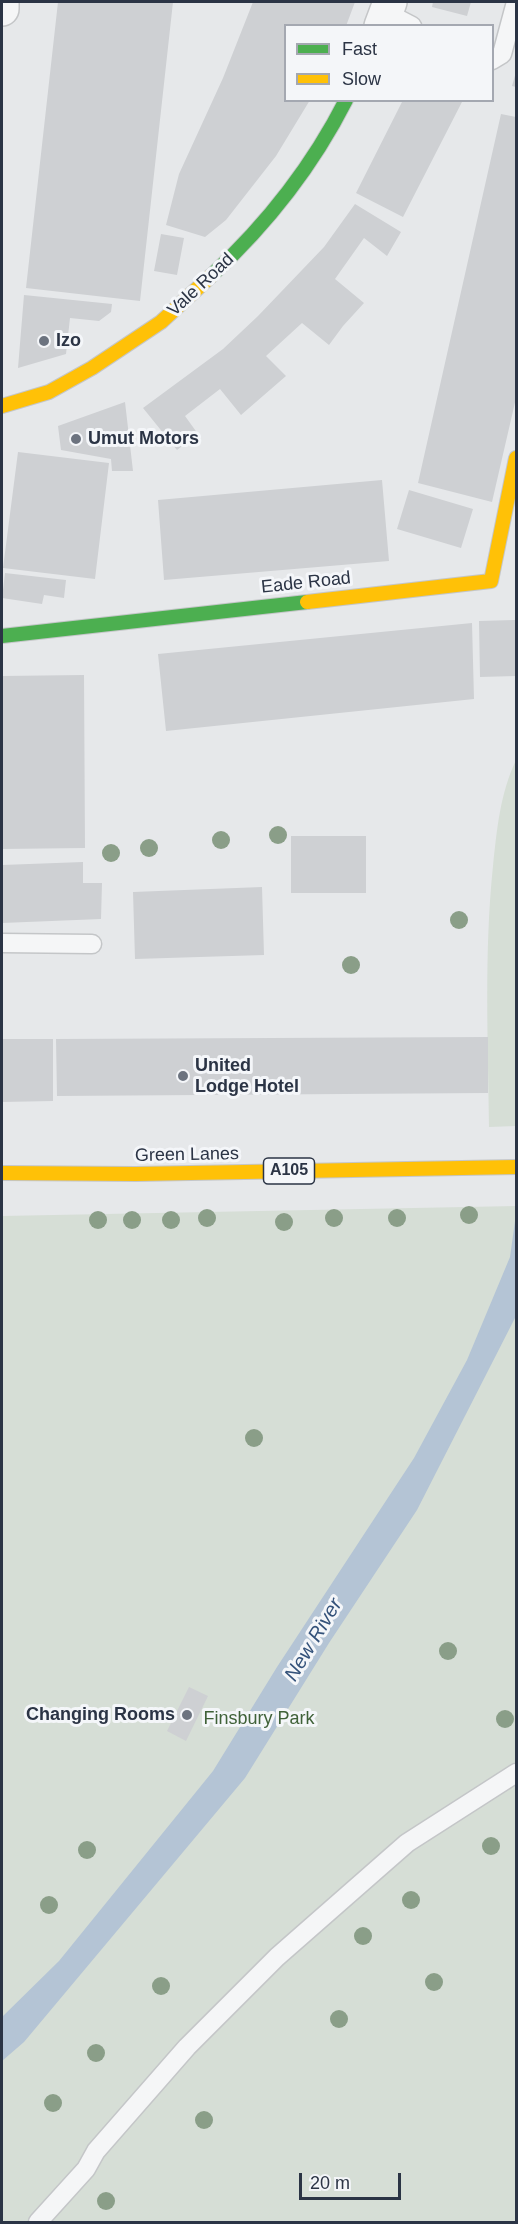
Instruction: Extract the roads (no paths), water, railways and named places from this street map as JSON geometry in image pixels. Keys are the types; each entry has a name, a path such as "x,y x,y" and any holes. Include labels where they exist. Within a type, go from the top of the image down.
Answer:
{"street":[{"path":"2,2 2,9"},
{"name":"Vale Road","path":"2,406 15,404 53,390 99,365 161,322 232,257 271,215 312,160 345,102"},
{"name":"Eade Road","path":"2,636 491,580 516,458"},
{"name":"Green Lanes","path":"2,1173 136,1174 516,1167"}],"lane":[{"path":"494,59 502,54 516,2"},
{"path":"2,943 92,944"},
{"path":"38,2223 86,2169 96,2151 188,2046 277,1957 407,1843 516,1773"}],"water":[{"name":"New River","path":"516,1214 516,1316 417,1510 329,1643 245,1778 24,2042 2,2061 2,2017 59,1961 213,1771 277,1667 414,1458 467,1360 510,1257"}],"place":[{"name":"Izo","path":"44,341"},
{"name":"Umut Motors","path":"76,439"},
{"name":"United Lodge Hotel","path":"183,1076"},
{"name":"Changing Rooms","path":"187,1715"}],"park label":[{"name":"Finsbury Park","path":"259,1719"}]}
